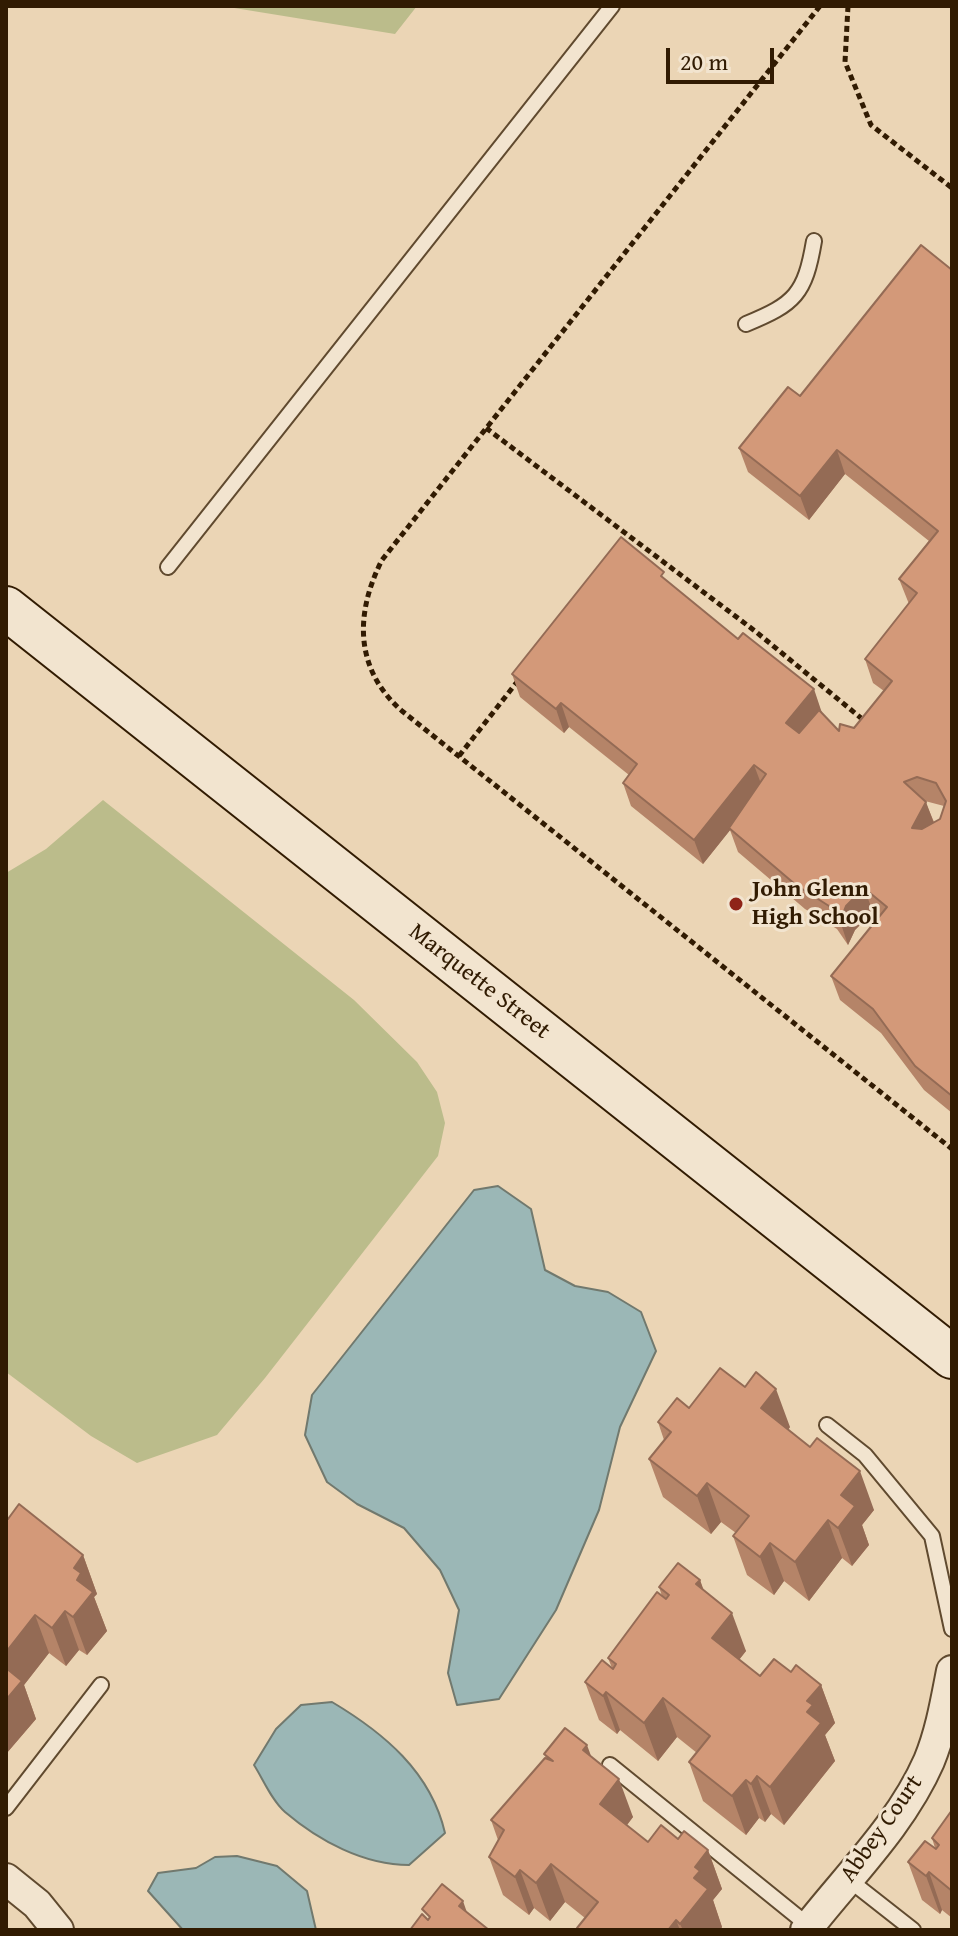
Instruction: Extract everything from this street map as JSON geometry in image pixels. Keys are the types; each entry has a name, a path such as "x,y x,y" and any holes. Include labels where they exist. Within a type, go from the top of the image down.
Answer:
{"street":[{"name":"Marquette Street","path":"6,608 952,1357"},
{"name":"Abbey Court","path":"807,1928 913,1792 929,1760 951,1688"},
{"path":"6,1879 37,1904 58,1930"}],"lane":[{"path":"168,567 612,6"},
{"path":"746,324 796,298 807,278 814,241"},
{"path":"827,1425 865,1455 932,1536 952,1629"},
{"path":"6,1808 101,1685"},
{"path":"610,1765 807,1928"},
{"path":"848,1879 913,1930"}],"path":[{"path":"820,6 382,560 363,608 363,642 384,695 952,1149"},
{"path":"848,6 845,62 871,125 952,188"},
{"path":"486,428 631,537 861,718"},
{"path":"621,550 631,537"},
{"path":"459,756 526,671"}],"green space":[{"path":"222,6 417,6 395,34"},
{"path":"103,800 354,1000 417,1062 437,1092 445,1123 438,1156 217,1435 137,1463 91,1436 6,1372 6,873 46,849"}],"water":[{"path":"498,1186 531,1209 545,1270 575,1286 608,1292 641,1312 656,1351 620,1427 599,1510 556,1610 499,1699 457,1705 448,1673 459,1610 440,1570 404,1528 357,1504 327,1482 305,1435 312,1395 474,1190"},
{"path":"332,1702 387,1741 403,1756 429,1791 445,1833 409,1865 359,1856 312,1833 280,1807 254,1765 276,1729 301,1705"},
{"path":"237,1856 277,1866 307,1891 316,1930 183,1930 148,1891 158,1873 196,1868 215,1857"}],"building":[{"path":"921,245 952,270 952,1096 915,1066 873,1009 831,976 887,907 864,888 846,906 840,921 829,906 796,885 729,828 766,774 754,765 694,840 623,783 637,764 561,703 556,709 512,674 621,537 664,572 661,576 738,639 743,633 814,689 786,723 799,733 819,710 839,731 840,724 854,728 892,681 865,659 917,593 899,579 938,531 837,450 800,496 739,448 788,387 800,396","holes":["917,777 936,783 946,801 940,819 922,829 912,828 926,802 904,782"]},
{"path":"720,1368 745,1387 756,1372 776,1389 761,1408 810,1447 817,1438 860,1471 841,1495 855,1506 838,1528 828,1520 795,1562 770,1543 760,1557 733,1536 749,1516 707,1483 697,1496 649,1459 671,1432 658,1422 677,1398 689,1408"},
{"path":"19,1504 83,1555 74,1568 81,1573 77,1580 93,1592 73,1617 65,1611 52,1628 35,1615 6,1652 6,1517 8,1519"},
{"path":"678,1563 700,1580 696,1584 732,1613 712,1638 760,1676 774,1659 791,1672 796,1665 821,1685 807,1701 813,1705 807,1712 821,1723 770,1787 757,1776 751,1784 746,1780 732,1796 689,1762 710,1736 663,1698 644,1723 606,1692 603,1696 585,1682 602,1660 613,1669 616,1664 608,1658 657,1592 666,1599 669,1595 659,1587"},
{"path":"6,1668 22,1681 6,1700"},
{"path":"565,1728 587,1745 583,1750 619,1779 600,1804 648,1842 661,1825 678,1839 684,1831 708,1850 695,1867 700,1871 694,1878 708,1889 680,1924 676,1920 668,1930 580,1930 577,1928 598,1902 551,1864 536,1883 520,1870 515,1877 489,1857 504,1830 491,1820 545,1758 553,1761 544,1754"},
{"path":"952,1810 952,1891 929,1872 926,1876 908,1862 925,1841 936,1849 939,1845 932,1838"},
{"path":"442,1884 463,1901 459,1906 489,1930 410,1930 422,1914 428,1920 430,1917 422,1909"}],"place":[{"name":"John Glenn High School","path":"736,904"}]}
